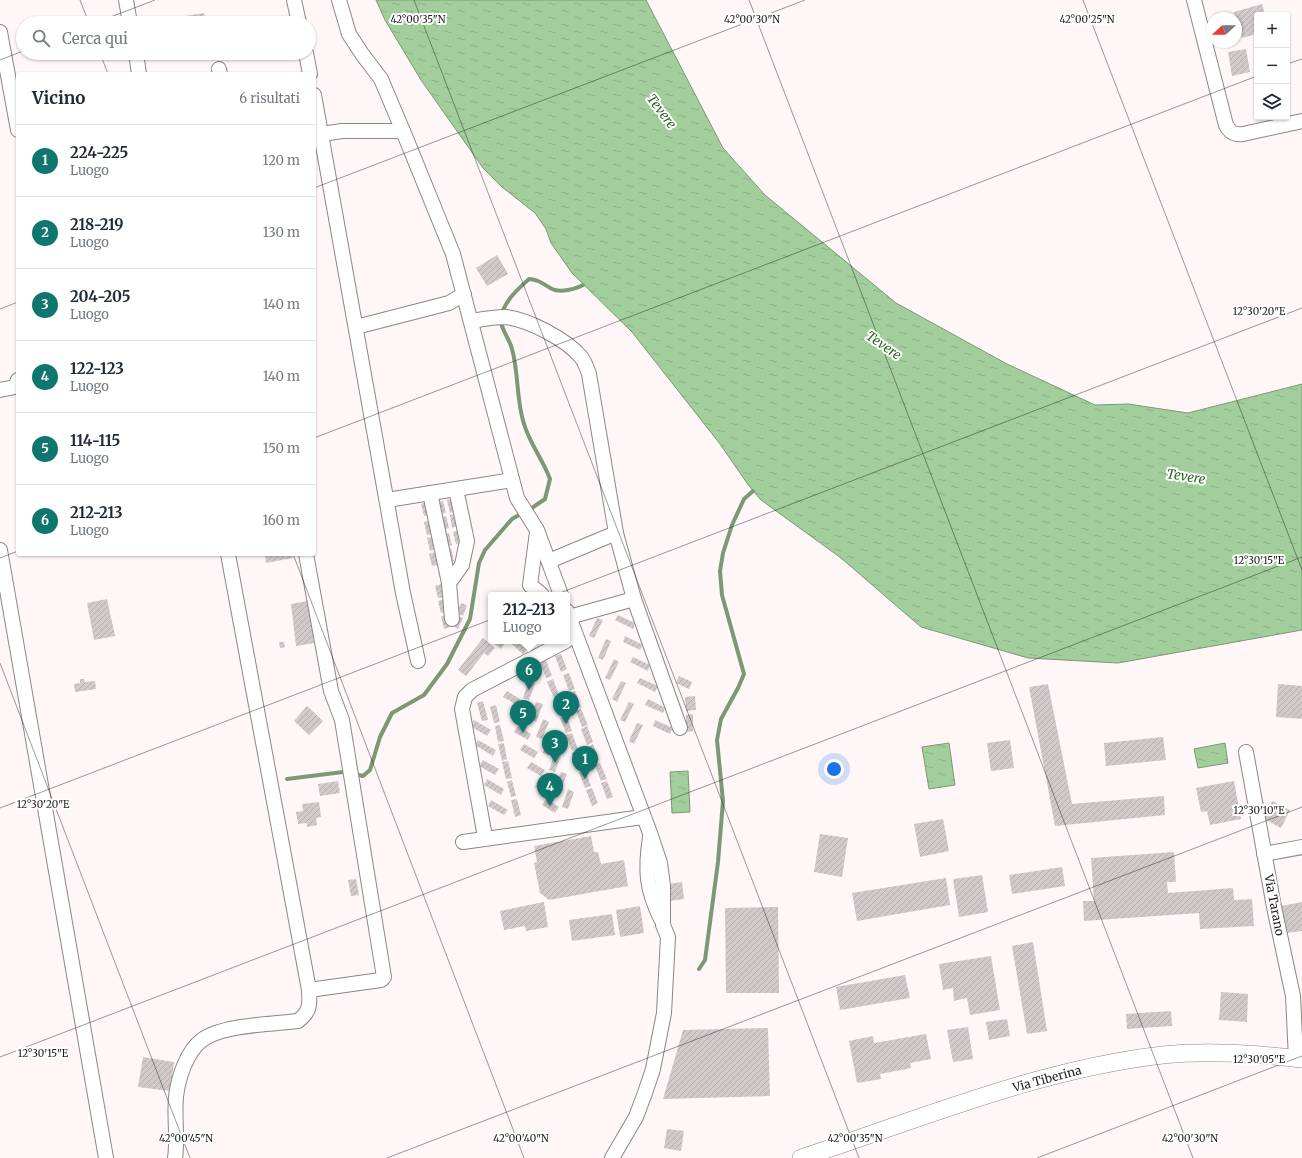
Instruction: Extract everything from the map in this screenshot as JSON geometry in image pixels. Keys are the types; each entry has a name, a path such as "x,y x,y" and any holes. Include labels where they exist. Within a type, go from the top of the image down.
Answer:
{"main road":[{"name":"Via Tiberina","path":"801,1158 962,1104 1034,1081 1078,1069 1157,1056 1195,1053 1249,1054 1299,1059"}],"street":[{"path":"126,0 129,16"},
{"path":"294,0 297,16"},
{"path":"338,0 349,34 362,54 382,79 453,254 517,498 537,530 560,592"},
{"path":"1194,0 1228,130 1237,135 1302,121"},
{"path":"0,32 16,119"},
{"path":"137,60 139,72"},
{"path":"307,60 310,72"},
{"path":"316,105 403,592 418,661"},
{"path":"322,134 342,131 403,132"},
{"path":"356,327 449,303 464,294"},
{"path":"471,321 489,318 520,319 554,336 580,356 589,374 616,533 634,599 680,728"},
{"path":"0,390 15,387 16,385"},
{"path":"387,500 512,480"},
{"path":"449,583 462,565 467,541 456,489"},
{"path":"430,493 449,583 452,619"},
{"path":"537,530 530,585 538,592"},
{"path":"549,561 616,533"},
{"path":"0,550 106,1158"},
{"path":"175,1158 177,1144 174,1118 176,1094 183,1070 191,1052 203,1039 229,1029 298,1021 307,1014 310,1001 228,556"},
{"path":"306,556 331,691 342,720 384,977 381,980 309,990"},
{"path":"570,614 634,599"},
{"path":"570,639 650,833 660,863 663,886 664,925 668,937 664,1013 655,1062 636,1117 612,1158"},
{"path":"485,837 462,709 465,697 472,690 560,644"},
{"name":"Via Tarano","path":"1246,752 1264,854 1293,996 1299,1059"},
{"path":"463,842 485,837 643,817"},
{"path":"1264,854 1302,847"}],"water":[{"name":"Tevere","path":"376,0 646,0 723,148 765,195 896,303 1007,364 1095,405 1128,404 1188,413 1302,384 1302,630 1118,663 1028,658 921,627 841,558 761,500 749,486 720,444 632,332 572,273 551,243 546,229 535,213 502,187 483,168 421,80 385,20"},
{"path":"949,743 955,785 929,789 922,747"},
{"path":"1225,743 1228,763 1198,768 1194,749"},
{"path":"688,771 690,812 672,813 670,772"}],"building":[{"path":"1262,4 1264,12 1254,12 1254,35 1242,38 1242,12 1234,12"},
{"path":"204,13 205,16 186,16"},
{"path":"1246,49 1250,72 1232,76 1228,52"},
{"path":"497,255 508,274 487,286 476,268"},
{"path":"453,499 456,511 450,513 447,500"},
{"path":"443,501 446,513 441,514 438,502"},
{"path":"427,502 430,515 424,516 421,504"},
{"path":"455,514 458,526 452,528 450,515"},
{"path":"446,516 449,528 443,530 440,517"},
{"path":"430,521 433,534 427,535 424,522"},
{"path":"459,530 462,543 456,544 453,532"},
{"path":"449,533 452,545 446,547 443,534"},
{"path":"432,537 435,549 430,551 427,538"},
{"path":"451,548 454,561 448,562 445,550"},
{"path":"435,552 438,565 432,566 429,554"},
{"path":"265,556 292,556 293,558 266,563"},
{"path":"441,584 444,597 438,598 435,586"},
{"path":"107,599 115,636 94,640 87,603"},
{"path":"444,599 447,612 441,613 438,601"},
{"path":"308,601 314,643 296,646 291,604"},
{"path":"461,603 467,605 463,616 457,613"},
{"path":"447,615 450,627 444,629 441,616"},
{"path":"618,615 635,623 633,629 615,620"},
{"path":"457,616 463,618 458,629 453,626"},
{"path":"597,618 603,620 594,638 589,636"},
{"path":"625,636 643,645 640,650 623,642"},
{"path":"483,638 488,644 495,648 488,656 484,653 466,676 458,670"},
{"path":"606,639 611,641 603,660 598,658"},
{"path":"279,642 284,642 285,647 280,648"},
{"path":"495,644 505,644 501,649"},
{"path":"511,644 531,644 523,654"},
{"path":"561,654 567,669 561,672 555,656"},
{"path":"633,657 650,665 648,671 630,662"},
{"path":"614,659 619,662 610,680 605,678"},
{"path":"546,660 552,676 546,678 540,662"},
{"path":"569,673 575,689 569,691 563,675"},
{"path":"679,676 692,682 689,689 676,683"},
{"path":"640,678 658,686 655,692 637,683"},
{"path":"80,679 84,679 85,682 95,681 96,689 75,692 74,684 80,683"},
{"path":"553,679 559,695 554,698 547,682"},
{"path":"529,680 535,683 529,700 523,698"},
{"path":"621,681 626,683 617,702 612,699"},
{"path":"1048,684 1072,804 1164,796 1165,815 1055,826 1029,687"},
{"path":"1278,684 1302,686 1302,719 1276,717"},
{"path":"507,691 520,699 517,705 503,697"},
{"path":"575,691 581,707 575,709 569,693"},
{"path":"695,696 696,710 686,711 685,697"},
{"path":"559,698 565,713 560,716 553,700"},
{"path":"648,699 665,708 663,713 645,705"},
{"path":"483,701 488,720 482,721 477,703"},
{"path":"536,702 543,704 536,722 530,719"},
{"path":"629,702 634,704 625,722 620,720"},
{"path":"496,705 500,722 494,723 490,707"},
{"path":"307,706 323,721 309,735 294,721"},
{"path":"512,708 526,716 522,722 509,714"},
{"path":"581,709 588,725 582,727 576,711"},
{"path":"693,714 693,731 686,732 686,715"},
{"path":"566,715 572,731 566,733 560,718"},
{"path":"543,719 549,722 542,739 536,737"},
{"path":"474,720 491,730 487,736 470,726"},
{"path":"655,720 673,728 670,734 653,726"},
{"path":"637,723 643,725 634,744 629,741"},
{"path":"500,725 504,741 498,742 495,726"},
{"path":"518,726 531,734 528,740 514,732"},
{"path":"587,726 593,742 587,745 581,729"},
{"path":"572,733 578,749 572,751 566,735"},
{"path":"550,736 556,738 549,755 543,753"},
{"path":"1163,737 1166,760 1106,766 1104,743"},
{"path":"478,740 496,750 493,756 475,745"},
{"path":"1010,740 1014,768 991,771 987,743"},
{"path":"504,743 507,759 502,761 498,744"},
{"path":"524,744 538,752 534,758 520,750"},
{"path":"593,744 599,760 594,762 588,747"},
{"path":"578,751 584,767 578,769 572,753"},
{"path":"555,753 561,755 555,772 549,770"},
{"path":"483,760 499,769 495,775 479,766"},
{"path":"508,761 512,778 506,779 502,762"},
{"path":"531,762 545,770 541,776 527,768"},
{"path":"600,763 607,779 601,781 595,766"},
{"path":"585,770 591,786 585,788 579,772"},
{"path":"561,772 567,774 560,791 554,789"},
{"path":"487,779 504,789 501,795 484,785"},
{"path":"512,780 516,796 511,797 507,782"},
{"path":"338,781 340,793 320,796 318,784"},
{"path":"538,781 552,789 548,795 535,787"},
{"path":"607,781 613,797 607,799 601,783"},
{"path":"1234,781 1241,819 1210,825 1207,811 1201,812 1196,788"},
{"path":"592,788 598,803 592,806 586,790"},
{"path":"568,789 574,792 568,809 562,807"},
{"path":"517,799 521,815 515,817 511,800"},
{"path":"546,799 559,807 555,813 542,805"},
{"path":"491,800 508,810 504,815 488,806"},
{"path":"1272,801 1290,810 1281,828 1263,818"},
{"path":"319,802 321,817 316,818 317,825 307,827 307,823 298,824 296,812 303,811 302,804"},
{"path":"943,819 949,851 920,857 914,824"},
{"path":"820,834 848,838 842,877 814,872"},
{"path":"591,836 594,852 598,852 601,864 624,860 628,886 549,900 540,893 534,863 537,862 534,846"},
{"path":"1174,852 1176,882 1167,882 1168,893 1233,888 1234,900 1252,899 1254,926 1200,929 1199,913 1084,921 1083,901 1094,901 1091,858"},
{"path":"1062,867 1065,886 1012,894 1009,875"},
{"path":"982,875 988,912 959,917 953,879"},
{"path":"946,878 950,905 857,921 852,893"},
{"path":"356,879 359,895 351,896 348,880"},
{"path":"682,882 684,899 669,901 667,884"},
{"path":"544,902 548,927 526,931 525,926 504,930 500,911"},
{"path":"1302,902 1302,931 1286,933 1281,906"},
{"path":"640,906 644,933 620,937 616,910"},
{"path":"778,907 779,993 726,993 725,908"},
{"path":"612,914 615,935 572,941 569,920"},
{"path":"1033,942 1047,1031 1027,1034 1012,946"},
{"path":"991,956 1000,1010 970,1015 967,998 954,1001 953,988 943,990 939,964"},
{"path":"905,975 910,998 840,1010 836,987"},
{"path":"1221,992 1248,994 1247,1022 1219,1020"},
{"path":"1171,1011 1172,1026 1127,1029 1126,1014"},
{"path":"1007,1019 1010,1036 989,1040 986,1022"},
{"path":"968,1027 973,1059 953,1062 947,1030"},
{"path":"768,1028 770,1096 663,1099 683,1030"},
{"path":"926,1034 931,1059 910,1063 911,1068 880,1074 881,1079 857,1083 849,1041 873,1036 874,1043"},
{"path":"143,1057 174,1062 170,1091 138,1087"},
{"path":"667,1129 684,1131 681,1151 664,1148"}],"waterway":[{"path":"529,510 545,499 550,479 530,438 521,415 514,358 511,345 503,329 501,318 508,301 529,279 539,281 552,289 559,291 572,289 583,285"},
{"path":"699,969 705,960 718,862 723,801 717,740 721,719 744,674 722,595 720,571 723,553 732,525 744,499 753,491"},
{"path":"354,774 363,776 370,770 380,737 392,713 424,695 447,664 470,619 479,563 485,550 512,519 519,515"},
{"path":"287,779 343,772"}],"place":[{"name":"212-213","path":"529,690"},
{"name":"218-219","path":"566,724"},
{"name":"114-115","path":"523,733"},
{"name":"204-205","path":"555,763"},
{"name":"224-225","path":"585,779"},
{"name":"122-123","path":"550,806"}]}
